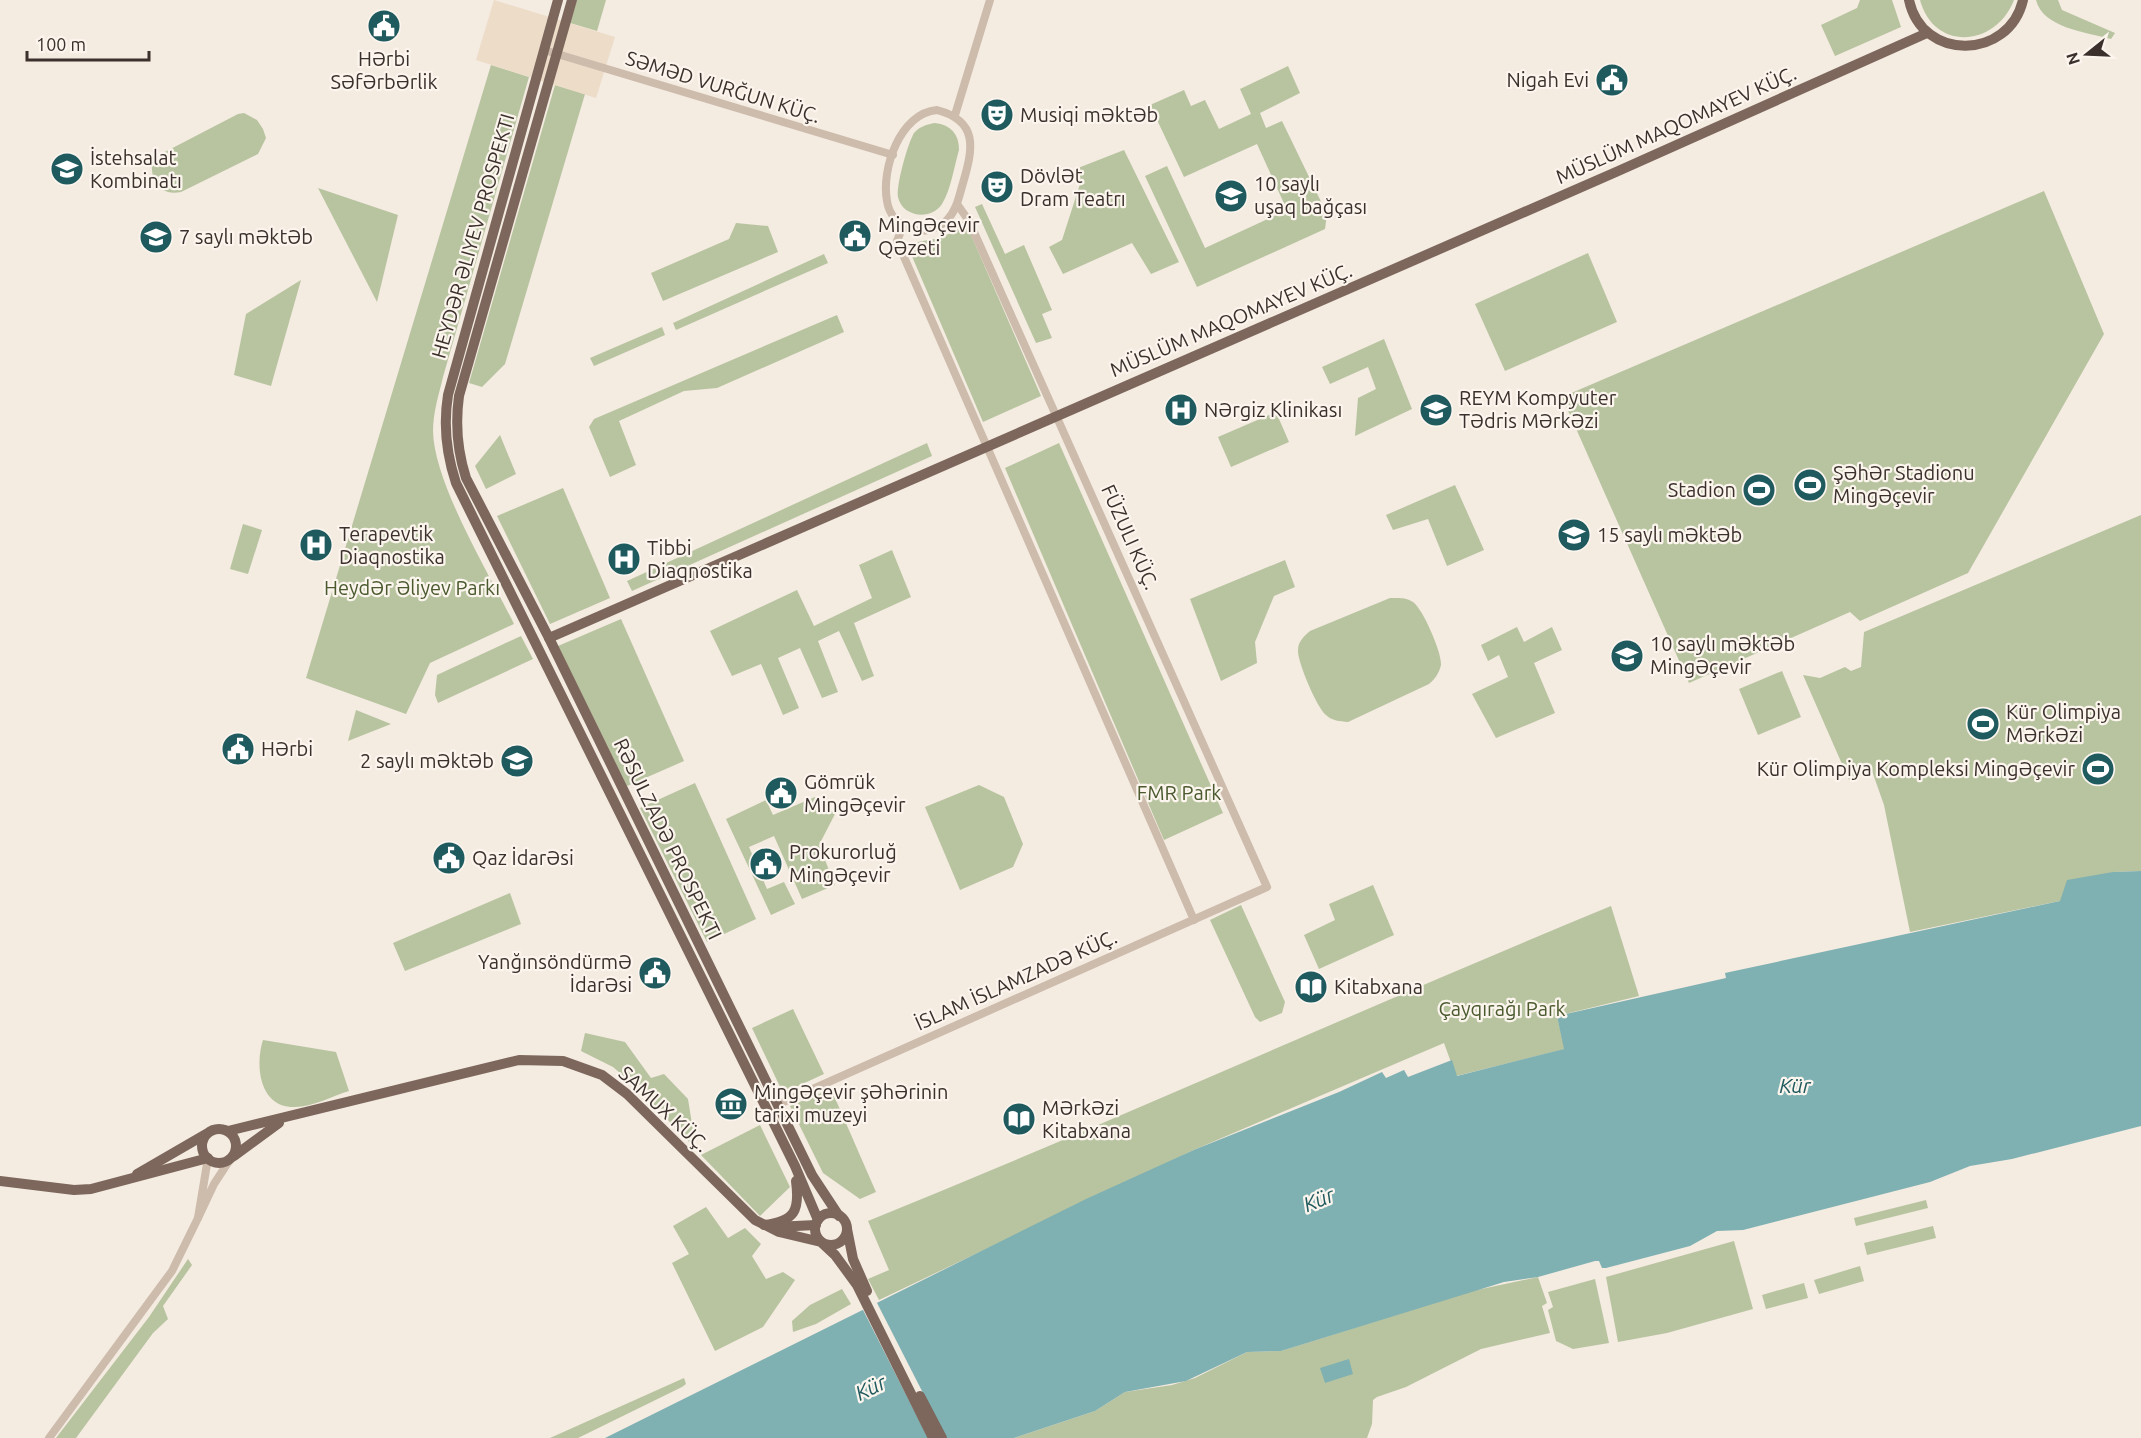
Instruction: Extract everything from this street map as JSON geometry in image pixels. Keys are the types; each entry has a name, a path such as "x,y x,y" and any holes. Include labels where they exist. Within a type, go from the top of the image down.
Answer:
{"main road":[{"name":"HEYDƏR ƏLIYEV PROSPEKTI","path":"461,480 449,462 444,429 448,395 558,0"},
{"name":"HEYDƏR ƏLIYEV PROSPEKTI","path":"461,480 457,442 459,396 572,0"},
{"path":"1909,0 1914,16 1927,33 1947,44 1970,47 1991,41 2010,27 2023,0"},
{"name":"MÜSLÜM MAQOMAYEV KÜÇ.","path":"549,638 1616,172 1927,33"},
{"name":"RƏSULZADƏ PROSPEKTI","path":"461,480 549,638 818,1185 839,1216"},
{"name":"RƏSULZADƏ PROSPEKTI","path":"461,480 795,1166 817,1223"},
{"name":"SAMUX KÜÇ.","path":"228,1131 494,1065 536,1059 572,1063 602,1075 627,1094 748,1215 762,1225 792,1236 821,1242"},
{"path":"0,1181 81,1190 208,1158 217,1162 231,1158 287,1118"},
{"path":"124,1181 214,1129 228,1131 236,1144 231,1158"},
{"path":"206,1134 202,1144 208,1158"},
{"path":"762,1225 783,1221 796,1209 795,1166"},
{"path":"762,1225 778,1227 817,1223 825,1215 839,1216 847,1229 860,1284 933,1438"},
{"path":"817,1223 816,1234 821,1242 860,1284 942,1438"},
{"path":"821,1242 831,1245 840,1242 847,1229"}],"street":[{"path":"955,115 990,0"},
{"name":"SƏMƏD VURĞUN KÜÇ.","path":"543,50 893,155"},
{"path":"937,110 955,115 967,129 971,149 957,204 950,217 940,225 923,231 903,226 894,218 886,198 886,182 893,155 904,128 914,117 937,110"},
{"name":"FÜZULI KÜÇ.","path":"957,204 969,221 1267,887"},
{"path":"903,226 897,241 1194,920"},
{"name":"İSLAM İSLAMZADƏ KÜÇ.","path":"779,1104 1267,887"},
{"path":"198,1218 208,1158"},
{"path":"49,1438 172,1271 214,1184 231,1158"}],"green space":[{"path":"577,0 606,0 597,31 570,23"},
{"path":"1860,0 1892,0 1901,27 1835,56 1821,25 1857,8"},
{"path":"1920,0 2014,0 2005,16 1994,27 1980,34 1966,37 1951,35 1938,29 1927,17"},
{"path":"2036,0 2058,0 2062,10 2115,33 2111,39 2056,23 2040,9"},
{"name":"Heydər Əliyev Parkı","path":"491,65 529,77 443,377 435,410 433,431 443,477 453,502 514,624 430,663 406,714 306,678"},
{"path":"1288,66 1300,93 1260,113 1266,128 1282,121 1327,214 1325,229 1197,287 1145,176 1167,166 1205,248 1287,210 1257,144 1184,177 1150,105 1184,90 1191,106 1205,100 1219,129 1251,114 1240,89"},
{"path":"555,85 585,94 505,364 482,387 469,383"},
{"path":"244,113 257,120 263,129 266,138 258,154 181,192 168,192 159,187 153,178 152,165 161,154"},
{"path":"935,123 953,131 959,150 950,185 942,204 931,213 917,214 905,209 901,204 898,197 899,183 914,133 923,126"},
{"path":"1124,150 1179,262 1151,274 1132,243 1063,274 1049,247 1062,240 1081,181 1078,168"},
{"path":"318,188 398,215 377,302"},
{"name":"Şəhər Stadionu Mingəçevir","path":"2044,191 2104,334 1968,573 1860,621 1850,612 1689,683 1562,397"},
{"path":"982,204 1005,254 1024,245 1052,310 1042,314 1052,338 1036,343 975,207"},
{"path":"965,221 1041,396 983,422 908,247 918,242 945,236"},
{"path":"736,223 768,226 778,252 663,301 651,273 729,239"},
{"path":"1588,253 1617,322 1505,371 1475,304"},
{"path":"824,254 828,263 676,330 673,323"},
{"path":"301,280 271,386 234,375 246,314"},
{"path":"837,315 844,332 717,388 684,391 619,421 636,465 610,477 589,427 594,419"},
{"path":"662,327 665,335 594,366 590,358"},
{"path":"1384,339 1412,409 1355,436 1358,398 1376,389 1368,367 1330,384 1322,367"},
{"path":"1276,412 1289,442 1231,467 1218,437"},
{"path":"500,435 516,474 486,489 475,466"},
{"path":"927,443 932,456 632,591 627,581"},
{"name":"FMR Park","path":"1059,443 1223,813 1164,840 1005,468"},
{"path":"1455,485 1484,550 1447,566 1428,519 1393,530 1386,515"},
{"path":"563,488 610,598 550,624 497,516"},
{"name":"Kür Olimpiya Mərkəzi","path":"2141,515 2141,871 2113,872 2060,901 1910,932 1884,805 1872,771 1849,780 1803,675 1820,678 1845,667 1851,671 1861,667 1864,632"},
{"path":"243,524 262,530 248,574 230,569"},
{"path":"892,550 911,597 854,623 874,676 862,681 839,631 818,641 838,692 822,698 800,648 778,658 799,708 783,715 761,664 732,676 710,631 797,590 814,626 872,598 859,565"},
{"path":"1285,560 1295,587 1274,596 1255,642 1257,663 1221,681 1190,599"},
{"path":"1390,598 1410,600 1422,613 1438,651 1441,665 1438,673 1429,684 1348,722 1331,718 1322,711 1304,674 1299,656 1300,642 1310,631"},
{"path":"621,619 684,761 627,786 558,646"},
{"path":"1517,627 1524,642 1552,627 1562,650 1534,663 1555,713 1496,738 1472,694 1508,677 1499,655 1488,661 1481,645"},
{"path":"521,636 533,659 438,703 435,695 437,675"},
{"path":"1782,671 1801,717 1758,735 1739,689"},
{"path":"356,710 391,724 348,741"},
{"path":"695,783 756,919 707,942 640,808"},
{"path":"979,785 1004,797 1023,844 1013,867 960,890 925,807"},
{"path":"815,797 835,814 819,845 835,885 802,899 774,836 749,847 767,889 784,882 795,904 771,915 726,819 766,800 773,815"},
{"path":"1373,885 1394,935 1319,969 1304,935 1335,920 1329,904"},
{"path":"510,893 521,924 405,971 393,943"},
{"path":"1241,905 1285,1002 1282,1013 1260,1022 1255,1017 1210,920"},
{"name":"Çayqırağı Park","path":"1611,906 1639,996 1557,1016 1565,1049 1456,1076 1444,1043 1196,1149 879,1300 868,1279 889,1270 868,1221"},
{"path":"793,1009 824,1074 783,1093 752,1028"},
{"path":"585,1033 625,1042 651,1078 664,1074 688,1099 696,1149 634,1085 613,1067 581,1051"},
{"path":"263,1040 336,1052 349,1091 302,1107 283,1105 274,1100 262,1083 260,1061"},
{"path":"831,1089 876,1192 860,1199 823,1173 790,1106"},
{"path":"760,1125 790,1187 760,1216 701,1155"},
{"path":"1926,1200 1928,1208 1856,1226 1854,1218"},
{"path":"706,1207 728,1238 745,1228 761,1244 752,1256 766,1279 783,1272 795,1280 763,1327 715,1351 672,1263 689,1254 673,1226"},
{"path":"1933,1226 1936,1238 1867,1255 1864,1243"},
{"path":"1734,1241 1753,1309 1667,1333 1618,1342 1606,1277"},
{"path":"188,1259 192,1265 163,1306 168,1319 153,1333 76,1438 56,1438 149,1317"},
{"path":"1860,1266 1864,1281 1819,1294 1814,1280"},
{"path":"1538,1277 1547,1303 1542,1306 1550,1333 1481,1349 1406,1387 1377,1397 1373,1400 1372,1424 1367,1438 1014,1438 1095,1411 1125,1392 1172,1385 1195,1378 1247,1352 1281,1351 1472,1291"},
{"path":"1595,1279 1609,1343 1573,1349 1556,1341 1548,1310 1553,1307 1548,1292"},
{"path":"1804,1283 1808,1298 1766,1309 1762,1295"},
{"path":"842,1289 851,1304 816,1324 793,1332 792,1321 810,1305"},
{"path":"684,1378 686,1384 682,1387 578,1438 550,1438"}],"shaded area":[{"path":"494,0 615,37 596,98 476,60"}],"water":[{"name":"Kür","path":"2141,871 2141,1126 2012,1159 1970,1166 1930,1182 1743,1230 1717,1231 1690,1246 1606,1268 1602,1268 1599,1261 1595,1261 1538,1277 1504,1282 1281,1351 1247,1352 1186,1381 1125,1392 1095,1411 1014,1438 605,1438 1086,1199 1196,1149 1339,1092 1382,1072 1386,1078 1404,1070 1408,1077 1452,1060 1457,1076 1564,1049 1557,1016 1726,978 1725,973 2060,901 2067,880 2113,872"},
{"path":"1349,1359 1353,1374 1325,1383 1320,1368"}],"pier":[{"path":"875,1299 946,1438 928,1438 861,1306"}],"place":[{"name":"Hərbi Səfərbərlik","path":"384,26"},
{"name":"Nigah Evi","path":"1612,80"},
{"name":"Musiqi məktəb","path":"997,115"},
{"name":"İstehsalat Kombinatı","path":"67,169"},
{"name":"Dövlət Dram Teatrı","path":"997,187"},
{"name":"10 saylı uşaq bağçası","path":"1231,196"},
{"name":"Mingəçevir Qəzeti","path":"855,236"},
{"name":"7 saylı məktəb","path":"156,237"},
{"name":"Nərgiz Klinikası","path":"1181,410"},
{"name":"REYM Kompyuter Tədris Mərkəzi","path":"1436,410"},
{"name":"Şəhər Stadionu Mingəçevir","path":"1810,485"},
{"name":"Stadion","path":"1759,490"},
{"name":"15 saylı məktəb","path":"1574,535"},
{"name":"Terapevtik Diaqnostika","path":"316,545"},
{"name":"Tibbi Diaqnostika","path":"624,559"},
{"name":"10 saylı məktəb Mingəçevir","path":"1627,656"},
{"name":"Kür Olimpiya Mərkəzi","path":"1983,724"},
{"name":"Hərbi","path":"238,749"},
{"name":"2 saylı məktəb","path":"517,761"},
{"name":"Kür Olimpiya Kompleksi Mingəçevir","path":"2098,769"},
{"name":"Gömrük Mingəçevir","path":"781,793"},
{"name":"Qaz İdarəsi","path":"449,858"},
{"name":"Prokurorluğ Mingəçevir","path":"766,864"},
{"name":"Yanğınsöndürmə İdarəsi","path":"655,973"},
{"name":"Kitabxana","path":"1311,987"},
{"name":"Mingəçevir şəhərinin tarixi muzeyi","path":"731,1104"},
{"name":"Mərkəzi Kitabxana","path":"1019,1119"}]}
